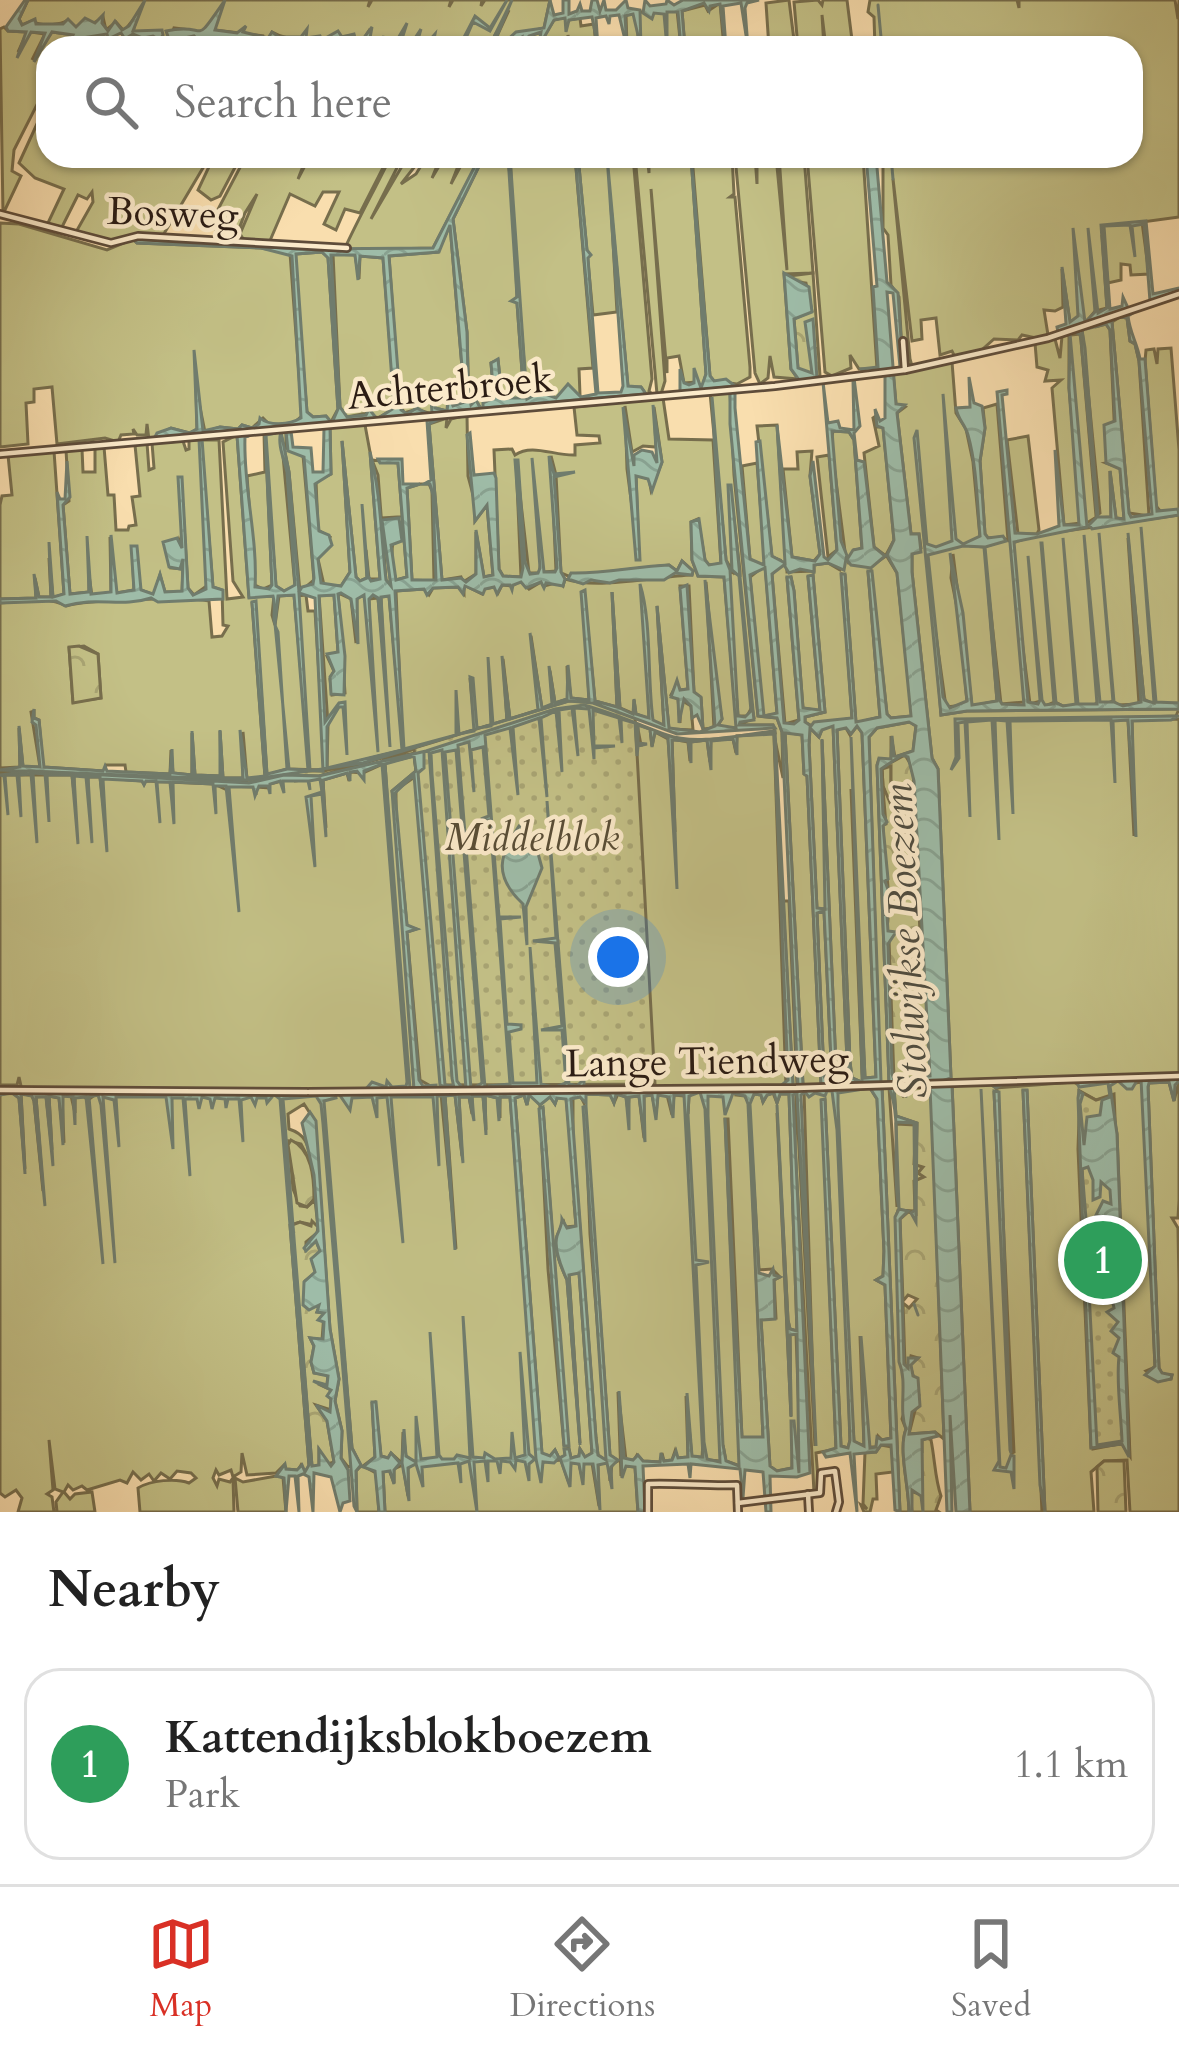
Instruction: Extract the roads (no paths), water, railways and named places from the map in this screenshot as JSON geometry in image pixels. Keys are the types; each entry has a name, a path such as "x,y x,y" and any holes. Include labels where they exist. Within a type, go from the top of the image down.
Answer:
{"street":[{"name":"Bosweg","path":"0,214 111,242 138,236 346,248"},
{"name":"Achterbroek","path":"0,454 702,393 905,370 1048,338 1179,294"},
{"path":"903,341 905,370"},
{"name":"Lange Tiendweg","path":"0,1090 755,1088 1179,1076"},
{"path":"809,1512 820,1473 835,1471 836,1512"},
{"path":"649,1512 648,1484 681,1483 737,1485 738,1512"},
{"path":"738,1503 814,1493"},
{"path":"748,1502 748,1512"}],"water":[{"path":"28,0 19,19 22,25 35,19 36,24 63,24 68,19 76,27 85,18 95,23 103,15 108,31 115,21 122,30 145,0 133,31 162,30 163,35 52,32 44,36 31,32 17,58 26,32 6,27"},
{"path":"225,0 215,30 237,33 246,26 243,32 260,36 168,36 166,31 203,30"},
{"path":"507,0 490,31 473,22 465,36 475,16 490,28"},
{"path":"550,0 554,15 563,13 563,0 569,0 569,14 580,4 582,11 590,11 592,0 597,0 600,11 604,0 606,10 616,10 626,0 628,8 640,10 641,36 633,14 625,16 626,36 619,15 610,16 609,24 606,16 596,18 597,36 592,17 569,20 566,32 565,18 554,20 545,36 541,32 512,36 544,28"},
{"path":"645,0 650,6 667,0 674,5 683,0 759,0 745,8 747,36 741,3 723,6 725,36 720,4 710,6 709,11 704,3 682,11 684,36 680,36 678,12 667,12 667,36 664,14 654,13 652,19 643,13"},
{"path":"474,168 478,168 453,219 468,379 476,385 474,396 474,384 467,384 471,405 476,400 481,409 432,413 430,383 435,408 447,411 449,396 453,406 465,402 450,225 439,252 389,256 401,410 407,414 417,408 429,415 154,439 171,428 189,433 197,429 194,350 203,431 242,425 252,428 260,418 279,424 301,418 292,256 261,248 137,243 133,239 299,249 433,248","holes":["322,252 328,258 338,409 332,423 326,416 313,417 307,412 296,254","331,255 355,255 358,280 360,256 383,258 394,408 377,419 369,409 366,415 347,417 340,407"]},
{"path":"509,168 527,399 540,392 556,398 568,384 581,397 596,394 579,168 591,255 598,393 621,392 608,168 628,386 641,387 646,394 483,408 483,403 494,398 491,363 498,359 502,398 524,398 517,303 511,301 517,297"},
{"path":"692,168 710,376 735,386 680,392 680,369 689,385 694,383 694,368 701,388 706,374"},
{"path":"867,168 877,168 887,282 898,293 903,369 896,369 900,367 893,293 887,292 896,404 905,405 897,413 911,534 919,534 921,552 912,554 912,572 932,758 938,769 951,1078 942,1081 1001,1081 1003,1084 996,1088 989,1083 952,1085 970,1512 956,1512 950,1415 952,1512 947,1512 930,1087 910,1088 906,1096 900,1094 902,1088 894,1089 896,1116 917,1123 916,1222 911,1213 915,1210 914,1123 896,1122 899,1208 895,1115 889,1087 937,1082 889,1082 877,766 879,758 891,759 892,736 894,756 899,757 881,769 887,822 883,826 885,881 890,895 886,914 891,913 888,931 896,932 888,944 892,1074 894,1080 930,1076 914,781 908,757 901,755 913,751 916,726 909,722 877,728 869,737 881,1082 862,1082 851,737 865,1078 876,1077 862,733 857,726 851,734 846,728 837,730 850,1062 852,1078 859,1081 848,1084 833,726 822,730 819,737 810,728 809,745 817,908 825,909 822,739 836,1067 843,1083 832,1081 824,911 817,913 828,1084 821,1084 807,776 802,735 785,733 803,1085 798,1086 782,732 777,718 758,716 730,424 730,392 741,391 735,392 735,408 750,559 764,565 756,442 760,441 772,556 785,563 777,425 792,557 815,561 820,554 810,476 813,461 828,560 837,550 823,382 828,423 838,421 840,428 854,430 853,380 844,379 854,378 860,426 854,433 857,460 864,462 874,547 885,556 871,568 851,565 846,559 844,570 828,563 814,565 814,572 789,573 784,565 772,574 784,723 799,720 787,577 794,591 803,708 820,710 808,576 813,575 825,712 805,717 805,722 811,726 852,718 841,574 845,574 856,722 880,717 868,571 872,571 887,714 891,718 911,716 897,573 887,555 894,540 883,428 877,426 875,409 880,421 885,418 885,370 861,369 878,367 873,287 877,286","holes":["832,431 849,432 854,440 862,548 853,550 848,558 841,541","765,568 777,713 764,716 750,575"]},
{"path":"1146,221 1153,294 1179,288 1179,292 1150,301 1144,224 1132,226 1135,257 1130,225 1104,226 1110,309 1122,306 1123,297 1129,310 1058,332 1057,327 1066,324 1062,267 1070,322 1078,316 1073,228 1085,322 1095,312 1088,228 1098,313 1107,308 1101,225"},
{"path":"784,273 809,287 812,312 794,319 798,368 812,373 805,322 813,319 817,379 799,380 791,369"},
{"path":"1133,313 1128,316 1130,328 1140,359 1145,359 1157,511 1178,509 1179,515 1092,529 1089,525 1097,517 1081,340 1074,332 1082,330 1085,348 1098,517 1111,517 1110,471 1116,518 1124,519 1120,469 1106,463 1104,425 1115,421 1110,330 1106,324 1086,329 1108,322 1112,322 1129,513 1131,517 1152,514 1139,361 1127,318 1120,317"},
{"path":"1070,334 1087,527 1014,542 1028,702 1038,704 1040,700 1028,556 1042,700 1045,705 1054,704 1042,543 1056,703 1076,704 1063,538 1078,704 1097,704 1084,535 1100,702 1113,702 1099,533 1114,702 1123,706 1141,702 1128,533 1144,700 1154,703 1141,527 1156,702 1179,703 1179,709 941,715 914,438 917,430 927,544 936,547 952,541 943,394 956,539 963,544 980,536 971,447 956,408 970,407 969,377 974,403 982,406 985,428 980,461 985,534 988,538 1003,536 1006,541 985,547 999,699 1002,704 1024,705 997,392 1007,390 1002,395 1015,533 1037,534 1059,526 1055,450 1064,525 1079,525","holes":["963,546 984,547 997,701 972,705 963,613 950,553 967,701 950,708 943,697 928,555"]},
{"path":"712,397 730,570 738,716 751,711 739,576 732,570 728,485 731,485 754,720 739,725 775,728 677,734 593,703 569,701 522,715 538,710 530,633 542,708 552,704 549,666 555,703 567,699 568,665 571,698 589,700 581,592 585,590 595,701 617,707 612,592 620,708 633,714 634,699 636,714 649,718 640,584 653,720 664,725 657,606 669,728 700,732 715,726 705,580 722,719 718,725 736,728 724,577 698,576 692,560 691,522 699,519 705,560 709,565 721,563"},
{"path":"653,405 662,462 652,491 648,479 636,476 640,560 636,560 623,407 634,466 634,455 642,450 652,452 657,463"},
{"path":"443,417 429,424 442,580 466,582 476,574 476,530 484,577 493,575 487,505 475,521 467,435 470,433 474,475 494,473 496,478 503,576 521,577 523,568 515,460 530,574 540,568 532,458 544,572 557,568 549,456 554,474 575,472 554,477 563,586 546,583 544,588 541,582 526,588 521,582 512,590 502,585 497,594 494,587 483,594 465,586 463,594 458,587 433,588 427,595 424,589 395,591 404,749 456,735 456,690 460,734 363,763 323,769 315,598 299,593 313,770 247,780 0,770 20,767 19,726 23,766 40,767 34,709 44,767 103,771 105,766 107,771 170,774 172,749 173,773 192,775 192,731 195,775 220,776 220,730 223,778 243,778 240,730 247,778 265,776 252,602 256,601 267,774 287,769 283,704 289,769 308,770 294,595 278,596 275,625 273,596 249,598 237,435 249,436 245,437 245,456 255,587 269,589 272,585 265,433 276,433 266,435 276,586 284,591 295,585 281,432 289,472 299,592 313,584 314,578 304,457 288,451 286,431 291,431 293,447 311,448 313,472 323,472 324,428 330,427 331,474 315,484 319,531 329,535 332,545 318,559 321,583 341,586 350,572 342,441 356,577 360,581 367,578 362,504 368,576 371,581 380,579 370,452 386,580 391,586 382,520 399,518 402,541 391,545 396,580 407,577 398,463 378,459 402,459 403,484 420,484 407,488 412,580 436,580 433,495 430,484 424,484 431,480 427,421","holes":["341,593 351,599 358,644 357,599 364,595 378,752 369,599 378,598 390,747 381,597 389,596 402,750 327,768 327,727 339,707 343,707 347,755 345,702 339,703 325,722 319,596 334,595 338,652 327,654 334,671 331,694 344,695"]},
{"path":"199,439 213,587 223,590 223,599 158,602 151,598 65,606 56,601 0,603 0,599 36,598 34,574 39,597 51,597 49,542 53,597 64,594 57,492 65,499 67,461 70,497 63,505 70,594 89,592 87,536 91,594 111,592 111,535 117,593 134,590 131,546 137,546 141,590 153,594 160,574 165,592 182,591 183,559 180,569 169,567 163,542 177,538 182,548 178,477 182,477 188,588 193,595 206,589"},
{"path":"682,561 692,575 583,584 568,579 571,573 669,565 677,571"},
{"path":"687,585 694,692 701,697 703,729 684,699 679,723 678,699 671,697 677,680 680,690 688,689 680,588"},
{"path":"502,656 510,719 507,720"},
{"path":"470,677 477,728 481,727 474,730"},
{"path":"584,705 679,738 737,736 737,755 733,739 711,741 711,770 707,740 691,742 691,763 688,741 672,740 677,889 668,738 655,732 652,747 650,729 638,725 638,743 647,744 638,746 637,756 635,723 621,719 622,743 619,718 593,710 594,746 615,746 594,748 594,759 589,709 574,708 578,756 572,708 559,710 562,772 556,711 541,718 547,797 539,718 513,727 518,795 510,728 485,735 499,917 521,917 500,919 507,1024 521,1025 509,1032 513,1083 537,1083 530,947 541,1084 548,1089 488,1086 510,1084 490,820 481,819 489,816 483,747 471,750 474,792 469,742 458,745 485,1088 474,1088 482,1083 456,750 445,752 471,1089 466,1089 442,750 431,753 432,774 457,1081 463,1089 454,1088 452,1078 429,751 424,752 424,768 418,773 445,1085 450,1089 440,1085 414,775 395,793 407,925 417,929 407,932 419,1080 436,1089 414,1089 392,791 416,771 414,756 385,764 410,1089 365,1090 372,1082 386,1087 387,1081 392,1087 407,1082 382,764 364,771 364,780 357,771 350,772 350,781 347,773 323,780 326,837 322,794 311,796 315,867 306,797 322,792 320,779 309,781 310,790 308,781 283,781 284,793 280,781 270,784 270,794 268,786 259,786 255,796 253,787 229,787 239,912 226,786 215,786 216,814 213,784 173,782 174,824 170,782 157,782 160,823 156,781 144,785 142,781 103,779 107,852 100,777 88,777 92,843 86,777 74,776 78,844 72,775 47,775 49,822 45,774 33,773 37,843 31,774 19,775 21,817 17,775 5,775 8,815 4,776 0,775 30,771 249,783 284,775 319,776 426,751 555,709"},
{"path":"1179,716 1132,721 1136,837 1128,720 1113,721 1115,783 1111,720 1010,721 1013,814 1007,721 995,720 999,840 992,720 967,722 970,817 965,722 958,723 959,758 951,770 956,757 955,719"},
{"path":"775,731 793,1086 783,1084 788,1080 774,734 739,736"},
{"path":"547,801 569,1084 577,1086 584,1079 584,1088 553,1088 566,1083 562,1030 541,1030 562,1026 555,943 533,941 556,938"},
{"path":"519,826 533,835 542,868 526,907 527,945 523,904 507,884 502,865"},
{"path":"1138,1079 1132,1089 1118,1081 1110,1086 1117,1134 1129,1457 1122,1444 1091,1448 1078,1098 1079,1091 1083,1094 1084,1145 1087,1117 1100,1115 1102,1100 1110,1097 1108,1083 1079,1087 1076,1080","holes":["1088,1167 1093,1200 1100,1197 1101,1182 1110,1190 1111,1204 1103,1201 1096,1215 1111,1220 1112,1239 1105,1237 1107,1231 1102,1227 1087,1231 1082,1169","1086,1234 1092,1236 1095,1261 1110,1263 1115,1269 1112,1284 1096,1284 1100,1294 1104,1287 1116,1290 1114,1308 1107,1312 1118,1322 1111,1331 1119,1338 1113,1353 1119,1357 1122,1441 1097,1445"]},
{"path":"1141,1079 1179,1081 1174,1101 1169,1082 1149,1083 1148,1087 1159,1368 1172,1375 1158,1382 1145,1375 1155,1366"},
{"path":"882,1087 900,1512 895,1510 891,1445 854,1454 857,1512 850,1453 826,1457 823,1452 836,1448 821,1100 825,1099 841,1446 848,1448 850,1440 832,1091 825,1096 801,1095 816,1446 797,1093 793,1095 810,1473 770,1476 771,1512 766,1512 763,1472 745,1470 743,1498 740,1469 691,1464 690,1478 688,1464 643,1466 645,1512 638,1512 635,1467 626,1466 622,1478 619,1391 624,1458 633,1460 638,1455 643,1461 660,1462 661,1453 664,1461 672,1460 676,1451 678,1458 688,1457 687,1393 692,1456 703,1457 684,1095 674,1095 673,1118 669,1097 658,1095 656,1120 652,1095 644,1096 645,1142 639,1096 629,1097 629,1130 626,1097 616,1094 614,1103 610,1095 586,1094 586,1103 580,1097 571,1099 598,1455 606,1460 586,1106 610,1455 618,1460 611,1467 612,1489 607,1463 598,1465 600,1510 593,1464 584,1464 583,1485 579,1464 571,1463 570,1487 560,1458 564,1449 569,1449 571,1458 579,1456 580,1449 585,1457 592,1453 579,1273 569,1275 580,1445 567,1280 556,1247 562,1219 567,1228 576,1226 566,1099 557,1098 555,1104 550,1097 540,1105 529,1095 527,1105 524,1095 515,1098 542,1453 550,1456 555,1450 559,1458 554,1463 543,1462 541,1483 510,1097 500,1097 499,1121 497,1098 485,1095 486,1135 483,1096 472,1096 474,1121 469,1097 459,1097 463,1163 455,1095 445,1096 455,1250 443,1096 437,1096 439,1166 433,1097 391,1097 403,1243 387,1097 377,1098 377,1118 372,1097 352,1098 350,1110 339,1094","holes":["870,1088 877,1099 884,1251 883,1276 876,1280 885,1285 891,1438 877,1437 876,1447 870,1448 861,1336 864,1446 854,1441 838,1093","700,1092 705,1109 720,1462 707,1459 704,1442 696,1265 709,1262 696,1260 689,1096","733,1093 745,1096 763,1437 742,1437 725,1118 739,1466 726,1461 723,1445 708,1096 723,1097 725,1115","774,1093 777,1103 780,1094 789,1094 797,1331 790,1329 788,1320 777,1105 791,1417 790,1335 797,1334 799,1473 794,1421 792,1468 777,1471 770,1466 761,1320 775,1319 774,1280 780,1277 773,1269 769,1276 759,1273 750,1104 754,1094 761,1095 763,1102"]},
{"path":"981,1089 1000,1467 1006,1468 1014,1456 1014,1489 1011,1472 994,1470 999,1461"},
{"path":"1023,1090 1027,1090 1045,1512 1040,1485"},
{"path":"0,1091 272,1097 267,1103 266,1098 257,1098 255,1105 251,1097 241,1100 243,1142 239,1099 228,1099 226,1108 225,1099 215,1098 212,1109 210,1099 202,1097 199,1109 197,1099 185,1099 190,1176 183,1098 172,1098 173,1149 166,1097 116,1097 119,1147 114,1100 103,1097 115,1263 101,1105 98,1095 89,1097 103,1264 86,1097 75,1098 75,1125 73,1097 63,1096 63,1145 59,1098 49,1096 53,1166 46,1097 36,1097 45,1206 34,1101 21,1094 25,1174 19,1098 12,1093 0,1095"},
{"path":"994,1091 999,1092 1011,1453 1010,1450"},
{"path":"335,1094 336,1098 324,1101 352,1448 361,1465 356,1471 357,1512 323,1124 316,1096 283,1099 312,1466 319,1465 319,1449 331,1466 334,1462 327,1421 316,1405 330,1412 327,1396 331,1390 313,1381 327,1385 328,1376 314,1373 311,1362 314,1346 310,1338 323,1339 324,1322 318,1320 324,1313 317,1312 319,1305 309,1310 303,1305 304,1282 315,1272 311,1259 320,1251 316,1241 304,1248 318,1231 314,1175 302,1123 310,1112 316,1121 330,1329 339,1379 335,1401 350,1501 343,1503 340,1512 331,1477 314,1473 313,1512 309,1477 303,1474 298,1476 299,1512 295,1476 289,1476 286,1512 284,1478 276,1476 285,1464 286,1469 297,1470 302,1465 305,1472 309,1465 280,1099 276,1096"},
{"path":"543,1107 569,1446 564,1446 539,1109"},
{"path":"899,1209 908,1211 900,1219 904,1364 908,1368 908,1358 918,1358 911,1365 918,1378 920,1406 912,1412 909,1434 935,1432 938,1436 922,1440 923,1512 921,1496 912,1490 909,1512 903,1457 906,1429 895,1217"},
{"path":"463,1316 473,1457 484,1458 485,1453 495,1459 511,1458 512,1432 515,1458 525,1455 520,1352 529,1454 535,1459 529,1464 529,1481 525,1462 516,1460 515,1469 501,1461 500,1474 497,1461 488,1461 488,1482 485,1461 474,1462 477,1512 469,1461 460,1464 461,1483 458,1463 422,1467 423,1487 416,1464 408,1468 409,1501 402,1463 404,1429 406,1456 416,1462 416,1416 421,1459 437,1457 430,1332 439,1455 442,1459 470,1458"},
{"path":"372,1402 376,1402 381,1456 388,1458 391,1453 400,1463 394,1470 394,1484 390,1471 383,1472 385,1512 379,1512 375,1471 363,1467 375,1457"}],"waterway":[{"path":"878,5 881,36"},
{"path":"892,168 893,179"},
{"path":"914,1304 918,1315"}],"place":[{"name":"Kattendijksblokboezem","path":"1103,1260"}],"park label":[{"name":"Middelblok","path":"532,836"}],"water label":[{"name":"Stolwijkse Boezem","path":"904,941"}]}
